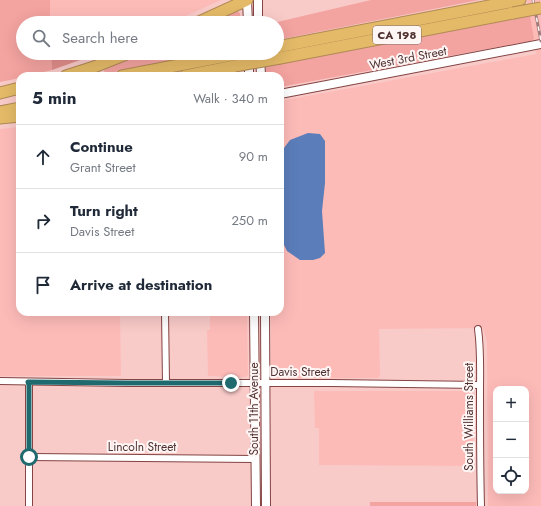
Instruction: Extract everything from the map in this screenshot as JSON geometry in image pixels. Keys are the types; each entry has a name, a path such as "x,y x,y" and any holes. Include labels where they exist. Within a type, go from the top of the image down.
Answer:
{"highway":[{"path":"212,16 247,0"},
{"name":"CA 198","path":"284,45 515,1"},
{"name":"CA 198","path":"284,57 541,8"},
{"path":"78,72 111,60"},
{"path":"143,72 206,60"},
{"name":"CA 198","path":"205,72 269,60"},
{"path":"0,93 16,89"},
{"path":"0,99 16,96"},
{"path":"0,112 16,109"},
{"path":"0,118 16,116"}],"main road":[{"path":"248,16 247,0 257,0 258,16"},
{"name":"West 3rd Street","path":"284,93 541,44"},
{"path":"249,60 249,72"},
{"path":"260,60 260,72"},
{"name":"South 11th Avenue","path":"254,316 256,506"},
{"name":"South 11th Avenue","path":"265,316 266,506"}],"street":[{"path":"165,316 166,383"},
{"name":"South Williams Street","path":"478,329 481,363 481,506"},
{"name":"Davis Street","path":"0,381 480,385"},
{"path":"28,382 29,506"},
{"name":"Lincoln Street","path":"29,457 255,459"}],"shaded area":[{"path":"0,0 50,0 50,16 16,16 16,60 51,60 52,70 44,72 16,72 16,79 0,82"},
{"path":"50,0 221,0 186,16 50,16"},
{"path":"371,0 479,0 284,39 284,20"},
{"path":"527,0 541,0 541,506 488,506 487,342 483,328 379,329 380,376 378,378 275,378 271,375 271,316 284,316 284,100 536,54"},
{"path":"236,10 240,13 240,16 221,16"},
{"path":"530,16 534,39 531,41 284,86 284,72 266,72 266,66"},
{"path":"51,60 80,60 52,70"},
{"path":"117,60 176,60 115,72 104,72 103,66"},
{"path":"16,127 16,316 120,316 121,376 0,376 0,129"},
{"path":"210,316 247,316 248,374 246,377 208,376 207,330 210,330"},
{"path":"314,391 471,391 473,394 473,466 319,465 319,428 315,428"},
{"path":"370,502 476,502 476,506 370,506"}],"water":[{"path":"308,133 320,134 325,141 325,183 322,211 325,253 320,258 313,260 300,260 287,251 284,245 284,148 290,140"}],"railway":[{"path":"533,0 541,41"}],"route":[{"path":"29,457 28,382 231,383"}]}
